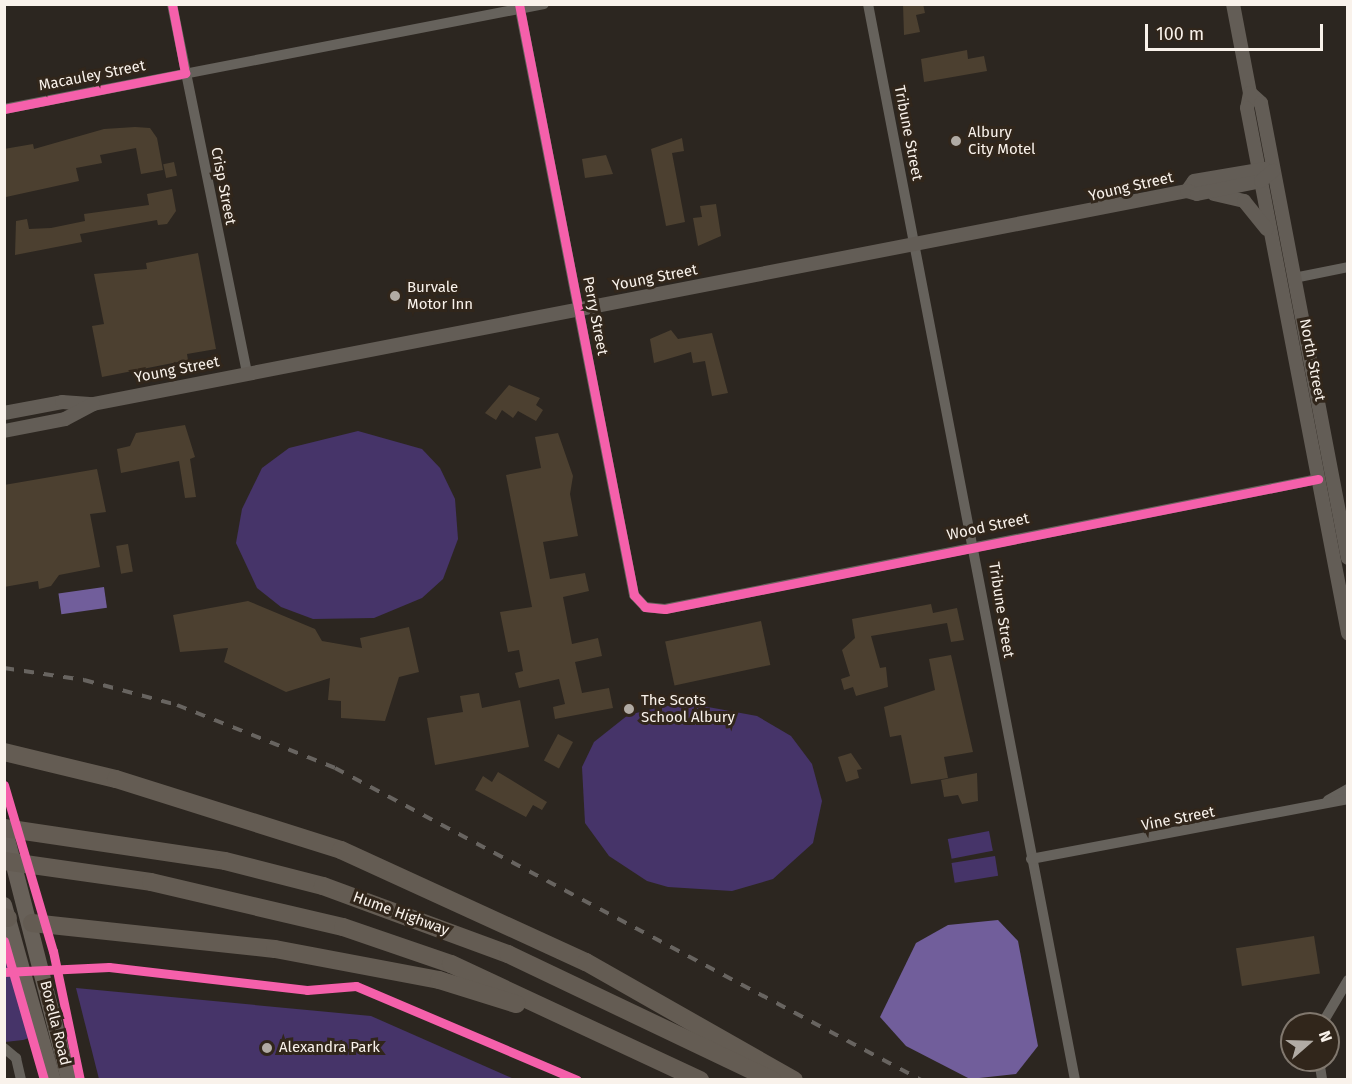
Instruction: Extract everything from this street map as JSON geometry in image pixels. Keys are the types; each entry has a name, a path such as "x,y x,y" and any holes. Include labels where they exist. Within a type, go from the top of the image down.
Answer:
{"highway":[{"path":"4,752 148,788 341,850 586,962 794,1080"},
{"name":"Hume Highway","path":"4,828 225,861 323,886 508,954 772,1080"},
{"name":"Hume Highway","path":"4,861 151,882 343,927 451,964 700,1080"},
{"path":"32,923 348,961 439,980 597,1031"}],"main road":[{"name":"North Street","path":"1233,4 1250,93 1247,108 1347,633"},
{"name":"North Street","path":"1250,93 1260,103 1347,558"},
{"name":"Young Street","path":"4,413 62,402 93,404 916,243 1192,192 1273,171"},
{"path":"1192,192 1245,201 1262,218 1273,244"},
{"name":"Young Street","path":"4,431 65,419 93,404"},
{"name":"Borella Road","path":"4,828 32,923 69,1080"},
{"path":"6,914 32,923"},
{"name":"Borella Road","path":"6,914 53,1080"}],"street":[{"name":"Crisp Street","path":"172,4 247,373"},
{"name":"Macauley Street","path":"4,109 519,7 544,4"},
{"name":"Tribune Street","path":"868,4 975,545 1031,859 1075,1080"},
{"name":"Perry Street","path":"519,7 634,595 652,611 665,609"},
{"path":"1294,278 1347,267"},
{"name":"Wood Street","path":"665,609 975,545 1318,479"},
{"name":"Vine Street","path":"1328,800 1347,789"},
{"name":"Vine Street","path":"1031,859 1204,830 1328,800 1347,799"},
{"path":"1329,1012 1347,980"},
{"path":"4,1048 16,1058 21,1080"}],"shaded area":[{"path":"358,431 422,449 440,468 455,499 458,539 443,579 422,598 374,618 313,619 281,607 257,588 236,543 242,509 262,468 289,448"},
{"path":"104,587 107,608 61,614 58,593"},
{"path":"681,702 757,716 791,736 812,764 822,801 813,843 773,879 732,891 668,887 647,881 609,856 585,823 582,767 594,742 628,715"},
{"path":"989,831 993,851 952,859 948,839"},
{"path":"995,856 998,876 955,883 952,863"},
{"path":"998,920 1018,941 1038,1046 1016,1074 970,1079 906,1046 880,1017 916,943 948,925"},
{"path":"4,949 29,1038 5,1042"},
{"name":"Alexandra Park","path":"76,988 371,1016 514,1079 99,1079"}],"building":[{"path":"903,4 923,4 925,13 916,15 920,32 904,35"},
{"path":"967,50 968,59 984,56 987,71 924,82 921,59"},
{"path":"150,128 157,138 163,170 141,174 136,148 100,155 102,163 76,168 79,181 6,197 4,149 33,144 34,149 104,129"},
{"path":"682,138 684,151 672,153 685,222 666,226 651,149"},
{"path":"606,155 613,174 585,178 582,159"},
{"path":"174,162 177,176 166,178 163,164"},
{"path":"172,189 176,211 167,224 158,225 157,220 80,234 82,242 15,255 16,221 27,219 29,229 51,228 85,221 84,214 149,205 147,194"},
{"path":"716,204 721,236 698,246 693,218 702,217 700,206"},
{"path":"198,253 216,349 187,354 188,360 102,377 92,326 104,324 94,274 147,269 146,263"},
{"path":"671,330 678,339 712,333 728,393 712,396 705,361 693,363 691,352 654,363 650,339"},
{"path":"509,385 540,398 536,405 543,410 536,421 518,411 513,418 502,410 496,420 485,413"},
{"path":"185,425 195,457 190,459 196,497 185,498 179,461 121,473 117,449 130,446 136,433"},
{"path":"558,433 573,476 570,494 578,536 543,542 550,579 585,573 589,591 563,597 572,644 598,638 602,656 575,662 582,693 609,688 613,708 555,719 553,707 565,704 559,679 519,688 515,673 523,671 519,650 508,652 500,612 532,607 506,475 541,468 535,437"},
{"path":"97,469 106,512 90,514 100,567 59,575 51,586 39,589 38,581 4,587 4,485"},
{"path":"128,544 133,572 121,574 116,546"},
{"path":"248,601 315,629 322,641 362,648 360,638 409,627 419,672 399,677 385,721 341,718 341,701 328,700 330,678 286,692 224,662 228,648 180,652 173,615"},
{"path":"931,604 933,613 957,608 964,640 951,642 947,623 871,636 880,668 886,667 888,687 856,696 853,687 844,690 841,679 850,676 842,650 855,638 852,619"},
{"path":"761,621 770,665 674,685 665,641"},
{"path":"951,655 973,752 944,757 948,778 911,784 901,735 890,737 884,707 935,690 929,659"},
{"path":"479,693 482,708 520,700 529,747 435,765 427,718 463,712 460,696"},
{"path":"558,734 573,742 559,768 544,760"},
{"path":"851,753 862,769 857,770 859,778 846,782 838,757"},
{"path":"498,772 547,802 542,810 533,805 526,817 475,790 483,776 492,782"},
{"path":"977,773 978,801 962,804 958,795 944,797 941,780"},
{"path":"1314,936 1320,974 1242,986 1236,948"}],"railway":[{"path":"4,668 84,680 177,705 335,768 921,1080"}],"cycle path":[{"path":"4,109 185,73 172,4"},
{"path":"519,4 634,595 645,607 665,609 1318,479"},
{"path":"4,785 53,951 80,1080"},
{"path":"4,941 44,1080"},
{"path":"4,972 109,967 307,990 356,986 577,1080"}],"place":[{"name":"Albury City Motel","path":"956,141"},
{"name":"Burvale Motor Inn","path":"395,296"},
{"name":"The Scots School Albury","path":"629,709"},
{"name":"Alexandra Park","path":"267,1048"}]}
